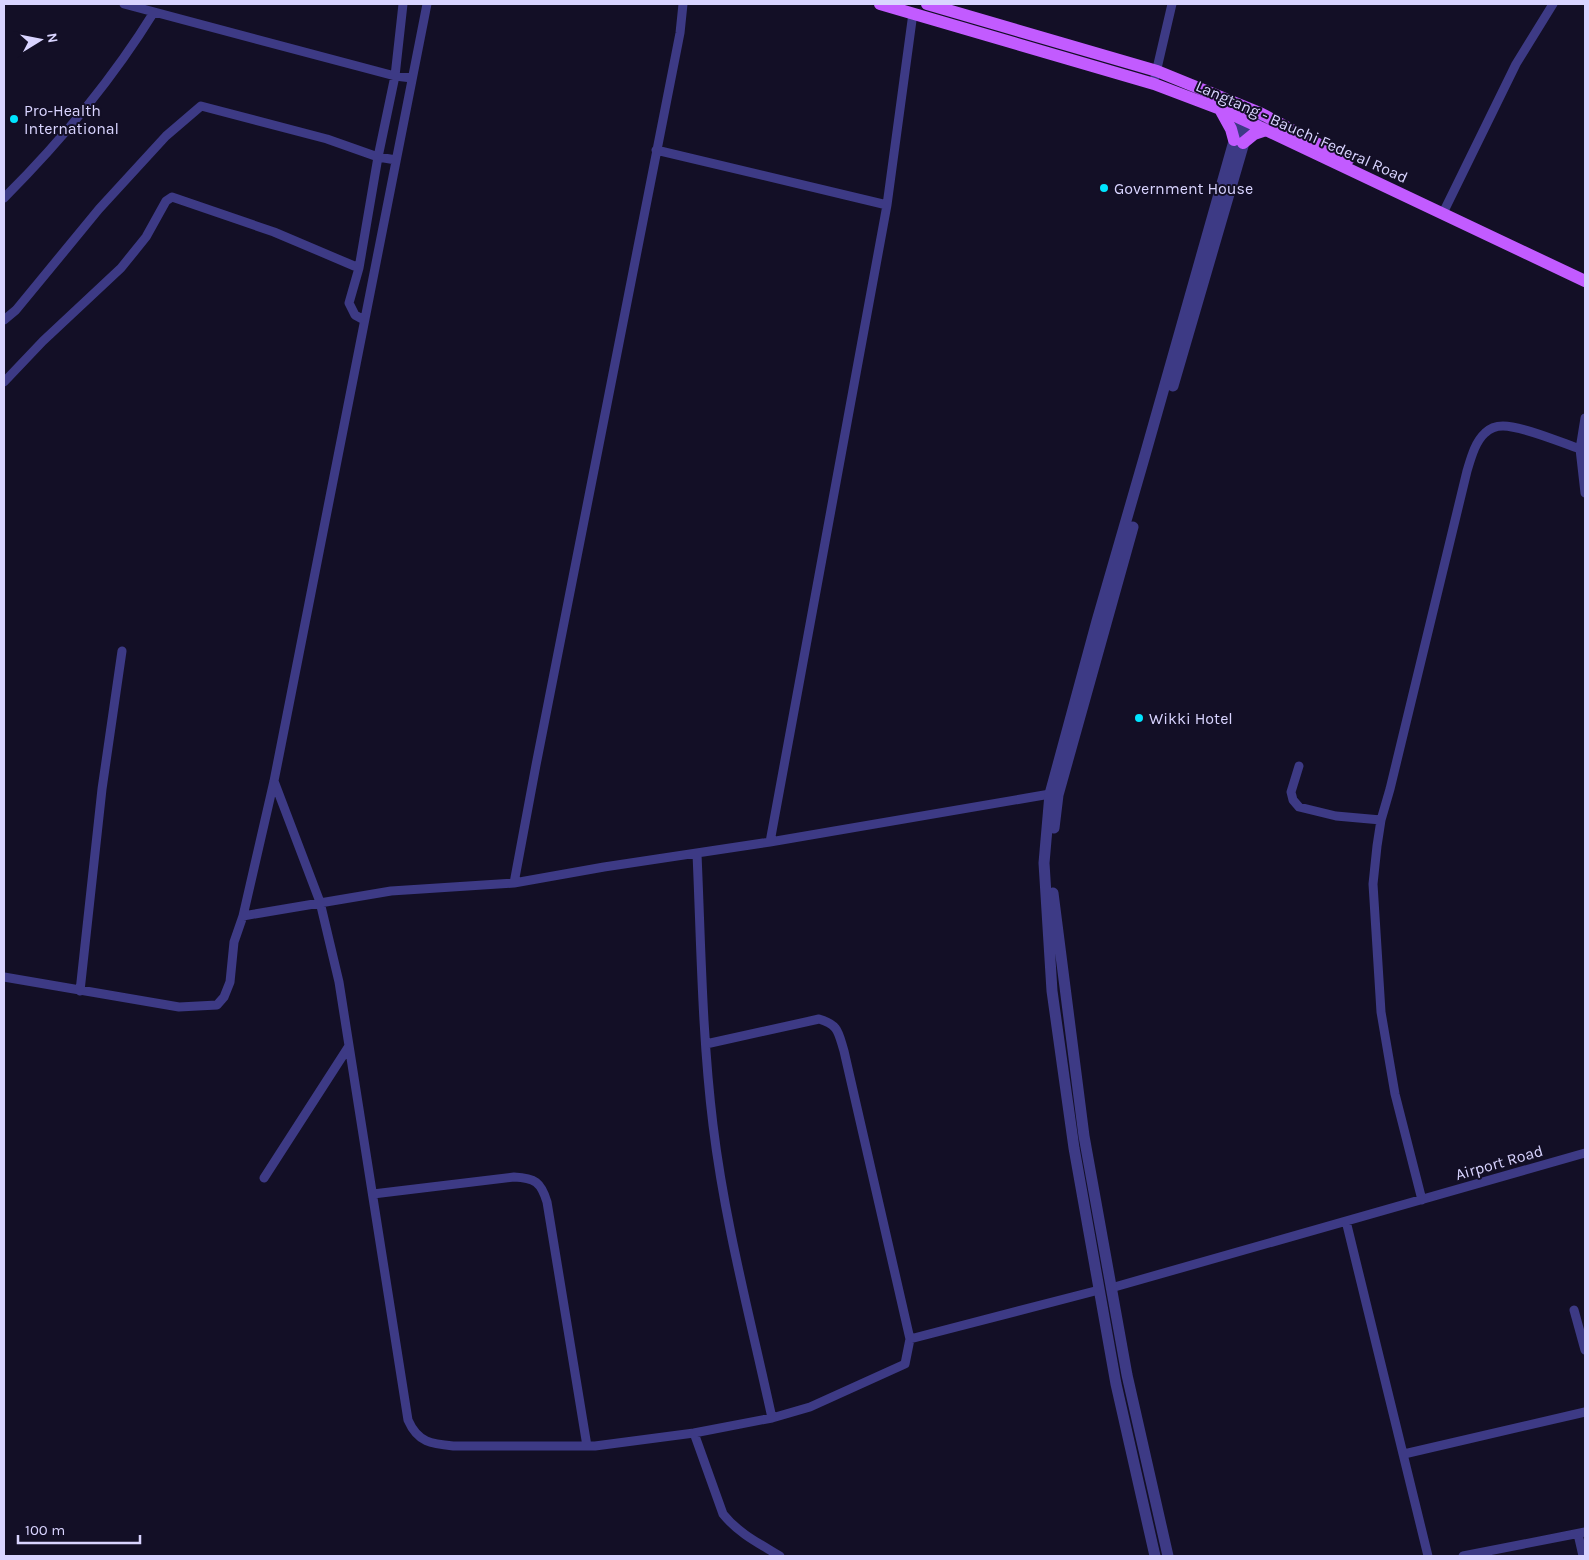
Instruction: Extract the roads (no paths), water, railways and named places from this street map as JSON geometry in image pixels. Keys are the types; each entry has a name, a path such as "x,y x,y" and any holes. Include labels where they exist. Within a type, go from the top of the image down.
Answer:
{"main road":[{"name":"Langtang - Bauchi Federal Road","path":"880,4 1154,84 1220,109 1585,281"},
{"name":"Langtang - Bauchi Federal Road","path":"927,4 1157,71 1263,114 1443,213 1585,272"},
{"path":"1220,109 1239,142 1266,130"}],"street":[{"path":"124,4 395,76 412,78"},
{"path":"364,320 355,315 349,302 359,268 378,157 395,76 403,4"},
{"path":"4,977 179,1007 217,1005 224,997 230,982 234,942 243,916 274,781 427,4"},
{"path":"514,884 680,33 683,4"},
{"path":"1154,84 1172,4"},
{"path":"1443,213 1516,64 1553,4"},
{"path":"4,198 39,163 98,91 136,41 154,12"},
{"path":"770,842 887,204 914,13"},
{"path":"1237,104 1246,120"},
{"path":"4,320 16,310 106,202 166,136 201,106 327,139 378,157 396,160"},
{"path":"1155,1556 1116,1384 1074,1148 1052,991 1044,862 1054,795 1097,621 1239,142 1238,127 1246,120 1263,114"},
{"path":"656,150 887,204"},
{"path":"4,382 43,341 121,268 146,237 166,201 172,197 274,232 359,268"},
{"path":"1585,418 1580,449 1585,493"},
{"path":"1422,1200 1395,1094 1382,1012 1373,884 1381,820 1467,471 1474,450 1485,433 1494,427 1504,426 1520,429 1580,449"},
{"path":"80,991 102,789 122,651"},
{"path":"1299,766 1291,792 1293,800 1299,807 1336,816 1381,820"},
{"path":"274,781 320,902 339,982 408,1420 412,1429 419,1437 437,1444 464,1446 587,1446 694,1433 772,1418 810,1407 906,1364 910,1339 838,1032 831,1023 819,1019 706,1044"},
{"path":"243,916 391,891 514,884 604,867 697,854 1054,795"},
{"path":"1054,795 1051,852 1052,884 1084,1136 1127,1375 1168,1556"},
{"path":"697,854 706,1044 713,1126 726,1207 772,1418"},
{"path":"264,1178 350,1046"},
{"name":"Airport Road","path":"1111,1288 1585,1153"},
{"path":"373,1194 514,1177 528,1177 544,1189 587,1446"},
{"path":"1346,1221 1428,1556"},
{"path":"910,1339 1099,1290"},
{"path":"1574,1310 1585,1350"},
{"path":"1404,1454 1585,1412"},
{"path":"694,1433 723,1514 730,1523 780,1556"},
{"path":"1463,1556 1581,1533 1584,1556"}],"place":[{"name":"Pro-Health International","path":"14,119"},
{"name":"Government House","path":"1104,188"},
{"name":"Wikki Hotel","path":"1139,718"}]}
